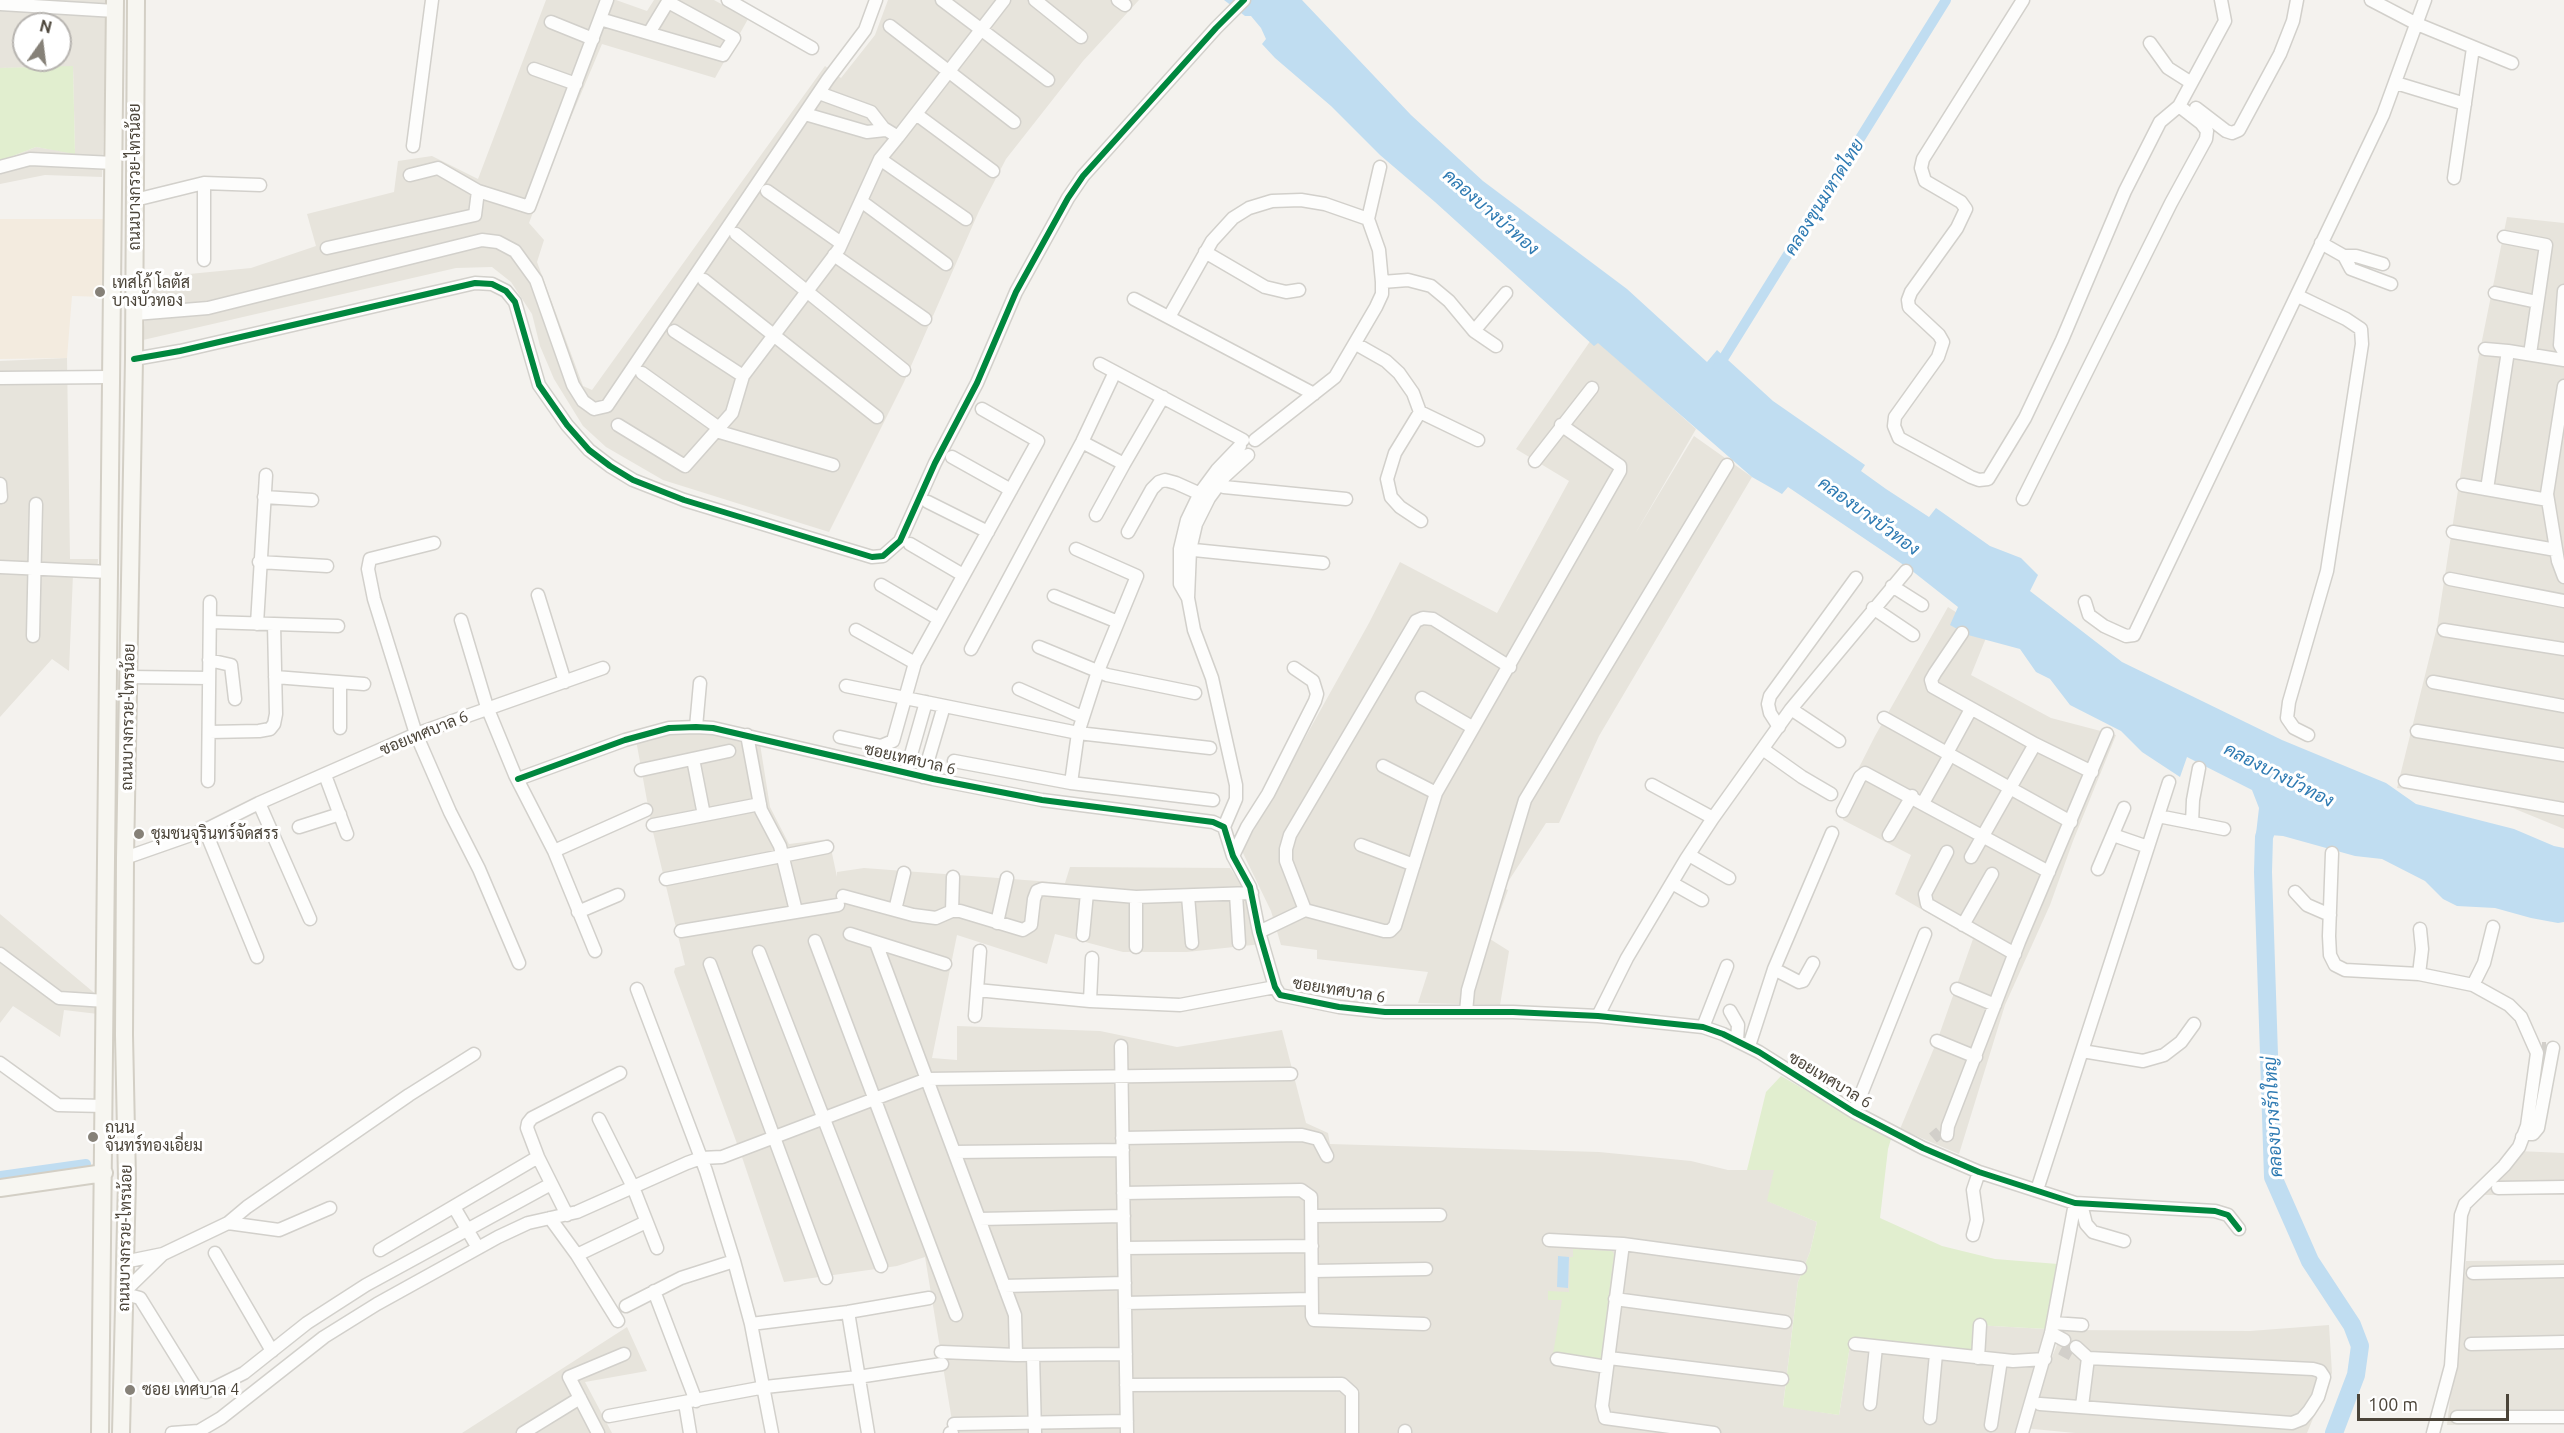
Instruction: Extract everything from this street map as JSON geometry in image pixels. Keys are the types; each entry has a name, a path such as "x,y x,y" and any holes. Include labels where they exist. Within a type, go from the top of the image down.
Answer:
{"main road":[{"name":"ถนนบางกรวย-ไทรน้อย","path":"121,1433 127,1180 125,858 135,314 136,0"},
{"name":"ถนนบางกรวย-ไทรน้อย","path":"100,1433 115,5"},
{"path":"105,965 125,965"},
{"path":"0,1188 104,1173"}],"street":[{"path":"413,146 432,0"},
{"path":"410,175 438,168 478,191 529,207 607,0"},
{"path":"728,0 812,48"},
{"path":"135,314 208,308 482,240 498,242 516,251 536,280 573,385 583,401 594,409 600,409 611,402 819,93 866,30 876,0"},
{"path":"942,0 1048,80"},
{"path":"618,425 685,466 732,413 743,376 834,255 880,159 1004,0"},
{"path":"1035,0 1081,37"},
{"path":"134,358 192,349 475,283 492,284 506,291 515,302 539,386 567,425 589,450 610,466 633,480 684,500 872,557 883,556 900,541 935,463 977,383 1016,292 1068,198 1083,177 1216,28 1244,0"},
{"path":"2023,0 1923,159 1921,168 1925,181 1961,202 1966,210 1957,228 1917,282 1908,300 1909,308 1940,335 1943,342 1938,357 1895,417 1894,426 1899,438 1979,480 1988,478 2030,408 2062,340 2125,191 2160,122 2181,102 2225,21 2221,0"},
{"path":"2181,102 2226,131 2232,133 2239,130 2280,54 2293,21 2297,0"},
{"path":"2371,0 2417,24 2512,63"},
{"path":"2085,602 2090,615 2104,626 2126,636 2134,635 2298,296 2320,243 2384,115 2425,0"},
{"path":"600,19 723,55 734,38 668,1 648,33"},
{"path":"0,4 115,5"},
{"path":"551,22 593,39"},
{"path":"890,26 1014,122"},
{"path":"2150,43 2168,68 2190,82"},
{"path":"2454,178 2473,48"},
{"path":"534,69 576,84"},
{"path":"2396,83 2465,104"},
{"path":"819,93 871,112 885,129 898,137"},
{"path":"2023,499 2171,203 2206,139 2207,130 2181,102"},
{"path":"805,114 867,132 885,129"},
{"path":"916,114 993,171"},
{"path":"0,167 30,159 114,163"},
{"path":"880,159 966,219"},
{"path":"1224,827 1236,799 1236,785 1212,678 1194,630 1188,598 1180,584 1187,520 1215,481 1246,445 1335,377 1356,344 1379,301 1382,282 1379,250 1368,219 1380,167"},
{"path":"135,200 204,183 260,185"},
{"path":"204,183 204,260"},
{"path":"327,248 475,215 478,191"},
{"path":"767,191 841,243"},
{"path":"1170,317 1205,252 1233,218 1249,208 1272,201 1301,200 1324,204 1368,219"},
{"path":"861,201 946,264"},
{"path":"736,234 904,370"},
{"path":"2504,237 2546,245 2530,354"},
{"path":"2320,243 2344,256 2356,256 2383,264"},
{"path":"1205,252 1265,287 1286,292 1299,290"},
{"path":"834,255 925,319"},
{"path":"2344,256 2351,269 2391,284"},
{"path":"704,280 877,417"},
{"path":"1382,282 1408,280 1431,286 1449,301 1474,331 1496,346"},
{"path":"2564,291 2560,345 2564,352"},
{"path":"1474,331 1506,293"},
{"path":"2495,293 2537,302"},
{"path":"2298,296 2361,329 2362,344 2326,571 2289,702 2287,718 2294,728 2308,735"},
{"path":"1134,299 1314,394"},
{"path":"674,331 743,376"},
{"path":"1356,344 1386,361 1399,373 1413,393 1420,411 1478,440"},
{"path":"2485,349 2564,360"},
{"path":"2487,489 2508,351"},
{"path":"1100,364 1246,445"},
{"path":"971,649 1082,442 1115,372"},
{"path":"642,373 717,430 832,465"},
{"path":"0,378 110,377"},
{"path":"2564,386 2548,487 2556,550 2564,573"},
{"path":"1535,460 1592,388"},
{"path":"1096,515 1163,398"},
{"path":"840,737 881,746 893,741 915,663 1038,441 982,409"},
{"path":"1420,411 1395,453 1387,479 1391,497 1400,507 1421,521"},
{"path":"1259,932 1305,910 1390,931 1395,926 1436,793 1621,469 1620,466 1561,425"},
{"path":"1082,442 1124,464"},
{"path":"952,457 1011,490"},
{"path":"1466,1012 1468,990 1525,800 1727,465"},
{"path":"257,624 266,475"},
{"path":"1128,532 1152,489 1159,482 1165,480 1176,483 1204,496"},
{"path":"1215,481 1224,487 1346,499"},
{"path":"0,484 1,497"},
{"path":"2463,484 2548,500"},
{"path":"264,497 312,500"},
{"path":"928,502 988,532"},
{"path":"33,636 36,504"},
{"path":"2453,532 2556,550"},
{"path":"434,543 370,559 368,563 374,600 416,734 450,812 479,869 519,963"},
{"path":"910,544 963,575"},
{"path":"1071,783 1082,717 1098,671 1137,576 1076,549"},
{"path":"1185,549 1323,563"},
{"path":"259,562 327,566"},
{"path":"0,567 109,572"},
{"path":"1598,1016 1627,958 1713,818 1764,750 1791,709 1906,571"},
{"path":"1779,728 1770,713 1768,704 1770,696 1856,578"},
{"path":"2450,579 2564,601"},
{"path":"881,585 939,619"},
{"path":"1893,586 1922,605"},
{"path":"538,595 565,682"},
{"path":"1054,596 1118,622"},
{"path":"208,781 210,602"},
{"path":"1873,608 1913,635"},
{"path":"1305,910 1286,861 1286,849 1290,835 1350,729 1416,621 1423,618 1433,619 1510,667"},
{"path":"461,620 488,707 603,668"},
{"path":"210,622 338,626"},
{"path":"209,732 270,729 274,724 276,714 274,624"},
{"path":"856,630 915,663"},
{"path":"2444,630 2564,649"},
{"path":"1962,633 1931,680 1933,687 2035,744 2092,772"},
{"path":"1039,647 1098,671 1195,693"},
{"path":"209,660 231,665 236,699"},
{"path":"1233,856 1246,827 1268,794 1316,701 1314,681 1294,668"},
{"path":"129,677 209,678"},
{"path":"275,677 340,684 364,684"},
{"path":"2433,682 2564,706"},
{"path":"696,727 700,683"},
{"path":"340,684 340,728"},
{"path":"846,686 1078,733 1210,748"},
{"path":"1019,689 1082,717"},
{"path":"1422,698 1472,727"},
{"path":"906,772 926,702"},
{"path":"923,777 944,706"},
{"name":"ซอยเทศบาล 6","path":"125,858 205,830 259,803 416,734 488,707 518,779 625,740 669,728 696,727 747,735 923,777 1042,801 1213,822 1224,827 1233,856 1252,893 1259,932 1275,987 1280,995 1339,1007 1385,1012 1598,1016 1703,1027 1743,1044 1854,1112 1923,1148 1943,1138 1979,1172 2078,1203 2215,1211 2228,1215 2239,1229"},
{"path":"1791,709 1839,741"},
{"path":"1889,835 1918,800 1948,754 1971,709"},
{"path":"1884,718 2070,822"},
{"path":"2417,731 2564,755"},
{"path":"1923,1148 1943,1138 2015,954 2107,734"},
{"path":"747,735 760,804 783,856 796,912"},
{"path":"1971,857 2035,744"},
{"path":"1764,750 1831,794"},
{"path":"641,770 729,751"},
{"path":"693,759 704,815"},
{"path":"954,761 1071,783 1213,800"},
{"path":"1383,766 1436,793"},
{"path":"2192,823 2193,800 2199,768"},
{"path":"1843,811 1860,777 1865,773 2049,872"},
{"path":"325,775 347,834"},
{"path":"518,779 554,851 595,951"},
{"path":"2405,781 2564,807"},
{"path":"2037,1190 2169,782"},
{"path":"1652,785 1713,818"},
{"path":"259,803 310,919"},
{"path":"653,825 760,804"},
{"path":"2098,869 2124,808"},
{"path":"554,851 646,810"},
{"path":"299,828 340,814"},
{"path":"1230,816 1246,827"},
{"path":"2158,816 2224,829"},
{"path":"205,830 257,957"},
{"path":"1743,1044 1832,833"},
{"path":"2113,835 2148,847"},
{"path":"1361,845 1414,865"},
{"path":"666,879 826,847"},
{"path":"1947,852 1925,894 1926,904 2015,954"},
{"path":"2332,852 2330,955 2335,966 2345,970 2419,974 2473,985 2509,1005 2548,1049 2519,1147 2504,1166 2465,1203 2461,1215 2451,1366 2433,1433"},
{"path":"1689,855 1728,878"},
{"path":"895,910 904,873"},
{"path":"1963,925 1992,874"},
{"path":"952,911 953,877"},
{"path":"997,923 1007,878"},
{"path":"1672,882 1702,900"},
{"path":"681,931 796,912 841,900 936,918 952,911 960,911 1015,929 1028,928 1031,925 1034,899 1037,891 1042,889 1136,897 1252,893"},
{"path":"2295,892 2307,905 2330,915"},
{"path":"1083,935 1087,893"},
{"path":"1236,894 1239,943"},
{"path":"578,912 618,895"},
{"path":"1188,896 1192,943"},
{"path":"1136,897 1136,947"},
{"path":"2473,985 2484,963 2493,927"},
{"path":"2419,974 2422,950 2420,929"},
{"path":"850,934 945,964"},
{"path":"1854,1112 1925,934"},
{"path":"815,941 956,1315"},
{"path":"876,943 1014,1315 1016,1355"},
{"path":"975,1016 980,951"},
{"path":"759,952 881,1266"},
{"path":"0,954 59,998 106,1001"},
{"path":"1090,1000 1092,957"},
{"path":"1774,969 1799,982 1803,981 1813,963"},
{"path":"710,964 826,1278"},
{"path":"1703,1027 1726,966"},
{"path":"977,990 1180,1005 1275,987"},
{"path":"638,988 701,1158 734,1261 765,1387 772,1433"},
{"path":"1957,989 1995,1005"},
{"path":"1730,1011 1738,1025 1743,1044"},
{"path":"2082,1051 2143,1061 2164,1055 2181,1042 2194,1024"},
{"path":"1937,1041 1976,1057"},
{"path":"952,1430 1127,1427 1121,1046"},
{"path":"124,1262 163,1254 228,1223 247,1207 409,1095 474,1054"},
{"path":"0,1063 58,1105 105,1106"},
{"path":"567,1215 538,1157 527,1128 532,1118 620,1073"},
{"path":"172,1433 199,1431 221,1419 324,1337 377,1304 528,1223 567,1215 701,1158 722,1157 927,1079 1291,1074"},
{"path":"600,1119 633,1187 657,1248"},
{"path":"954,1152 1302,1135 1318,1139 1327,1156"},
{"path":"380,1250 538,1157"},
{"path":"1973,1236 1977,1220 1973,1190 1979,1172"},
{"path":"163,1254 125,1293 140,1298 197,1390 206,1392 244,1373 307,1323 366,1285 551,1184"},
{"path":"2498,1188 2564,1187"},
{"path":"1123,1193 1301,1190 1311,1197 1312,1316 1319,1322 1424,1324"},
{"path":"2078,1203 2086,1224 2093,1232 2124,1240"},
{"path":"2022,1433 2045,1359 2078,1203"},
{"path":"454,1207 478,1248"},
{"path":"228,1223 279,1230 330,1208"},
{"path":"1312,1216 1440,1215"},
{"path":"979,1219 1124,1216"},
{"path":"550,1218 577,1255 618,1321"},
{"path":"577,1255 646,1222"},
{"path":"1549,1240 1623,1244 1800,1268"},
{"path":"1623,1244 1602,1406 1605,1418 1714,1433"},
{"path":"1124,1248 1312,1246"},
{"path":"215,1253 272,1351"},
{"path":"626,1306 681,1278 734,1261"},
{"path":"1312,1271 1426,1269"},
{"path":"2473,1273 2564,1271"},
{"path":"1004,1286 1125,1283"},
{"path":"654,1291 691,1402 690,1433"},
{"path":"751,1324 848,1312 929,1298"},
{"path":"1125,1304 1311,1299"},
{"path":"1615,1299 1785,1322"},
{"path":"848,1312 868,1433"},
{"path":"1978,1358 1980,1325"},
{"path":"2051,1333 2082,1325"},
{"path":"2040,1404 2292,1423 2302,1419 2309,1411 2318,1397 2324,1377 2320,1371 2313,1369 2074,1351 2051,1333"},
{"path":"2471,1344 2564,1342"},
{"path":"1855,1344 2001,1360 2045,1359"},
{"path":"1870,1404 1876,1347"},
{"path":"2074,1351 2082,1406"},
{"path":"598,1433 569,1377 624,1354"},
{"path":"609,1416 765,1387 858,1377 941,1358 1126,1354"},
{"path":"1930,1418 1936,1354"},
{"path":"1033,1355 1035,1428"},
{"path":"1557,1359 1782,1378"},
{"path":"1991,1425 2001,1360"},
{"path":"244,1373 253,1393"},
{"path":"1126,1385 1342,1384 1352,1393 1352,1433"},
{"path":"523,1433 580,1398"},
{"path":"2457,1418 2564,1417"}],"shaded area":[{"path":"0,0 108,0 102,177 45,175 0,184 0,161 36,147 75,153 72,12 12,12 12,68 0,68"},
{"path":"546,0 616,0 647,11 654,0 714,0 748,19 715,78 602,44 550,167 529,223 544,240 537,262 583,386 592,390 825,66 841,78 875,35 888,0 1139,0 1083,61 1006,159 979,211 904,382 829,532 663,480 606,447 583,426 554,379 540,346 532,314 511,282 492,267 456,268 143,340 148,278 251,268 316,246 307,214 394,192 398,161 432,156 478,179"},
{"path":"2507,217 2564,223 2564,829 2498,802 2397,788 2437,627 2478,360"},
{"path":"0,219 106,219 104,297 72,296 67,358 0,359"},
{"path":"1593,337 1696,429 1635,534 1694,436 1752,477 1599,736 1559,823 1546,823 1504,888 1508,890 1490,939 1509,951 1500,1005 1418,1003 1428,972 1317,959 1317,950 1281,945 1271,911 1242,851 1369,623 1400,562 1497,613 1569,481 1516,449"},
{"path":"67,358 70,559 98,559 97,574 73,574 69,671 52,659 0,717 0,361"},
{"path":"1948,607 1988,633 1971,675 2051,718 2116,735 2050,905 2005,1005 1959,1154 1900,1129 1937,1041 1973,939 1895,894 1911,855 1843,820 1843,799 1875,736"},
{"path":"698,730 760,744 770,807 789,844 829,839 837,877 837,872 864,868 1065,883 1070,867 1230,868 1243,887 1262,944 1187,952 1123,952 1055,934 1047,964 957,935 932,1058 957,1060 957,1026 1100,1031 1177,1047 1282,1030 1306,1123 1328,1133 1330,1144 1599,1152 1691,1161 1728,1170 1775,1170 1768,1201 1817,1222 1810,1252 1798,1282 1783,1406 1839,1415 1851,1339 1973,1351 1974,1325 2047,1329 2016,1433 954,1433 925,1257 897,1266 784,1282 743,1160 674,972 675,968 685,965 652,828 636,740"},
{"path":"0,914 98,996 98,1014 64,1010 60,1037 13,1006 0,1023"},
{"path":"2518,1151 2564,1153 2564,1195 2482,1195"},
{"path":"2564,1260 2564,1423 2447,1425 2466,1261"},
{"path":"2329,1325 2332,1373 2307,1433 2075,1433 2023,1428 2063,1330 2250,1331"},
{"path":"627,1327 647,1371 585,1382 612,1433 462,1433"}],"green space":[{"path":"72,66 75,154 36,147 0,161 0,68 12,68 12,72 72,72"},
{"path":"1781,1076 1891,1139 1880,1218 1942,1246 1995,1259 2058,1264 2047,1329 1974,1325 1974,1351 1851,1339 1839,1415 1783,1407 1798,1282 1810,1252 1817,1222 1767,1201 1774,1170 1747,1170 1766,1092"},
{"path":"1573,1249 1612,1251 1614,1254 1601,1358 1595,1360 1553,1354 1562,1300 1548,1300 1548,1291 1569,1292 1570,1257 1573,1257"}],"water":[{"name":"คลองบางบัวทอง","path":"1224,0 1302,0 1411,115 1483,181 1627,289 1707,362 1717,350 1773,401 1865,465 1861,471 1886,489 1929,517 1936,508 1990,546 2021,558 2038,575 2030,591 2122,662 2282,740 2386,783 2416,804 2514,829 2564,848 2564,922 2531,918 2495,908 2457,906 2443,899 2425,881 2382,859 2355,856 2283,836 2256,834 2259,808 2252,790 2187,757 2180,777 2142,752 2121,731 2070,705 2050,679 2036,672 2020,649 1968,635 1950,625 1958,607 1911,570 1788,487 1782,494 1752,477 1598,343 1594,346 1380,155 1331,106 1275,58 1262,44 1266,39 1261,28 1251,16 1245,16"},
{"path":"1558,1256 1569,1257 1568,1288 1557,1287"}],"waterway":[{"name":"คลองขุนมหาดไทย","path":"1718,367 1946,0"},
{"name":"คลองบางรักใหญ่","path":"2273,812 2264,837 2263,872 2273,1177 2310,1261 2352,1325 2360,1346 2356,1375 2334,1433"},
{"path":"0,1176 86,1164"}],"tunnel":[{"path":"1933,1138 1940,1132"},
{"path":"2061,1349 2072,1355"}],"cycle path":[{"path":"134,359 180,351 475,283 492,284 506,291 515,302 539,385 567,425 589,450 610,466 633,480 684,500 872,557 883,556 900,541 935,463 977,383 1016,292 1068,198 1083,176 1244,0"},
{"path":"518,779 625,740 669,728 713,728 933,779 1042,800 1213,822 1224,827 1233,856 1250,887 1259,932 1275,987 1280,995 1339,1007 1385,1012 1513,1012 1598,1016 1703,1027 1759,1052 1854,1112 1923,1148 1979,1172 2075,1203 2215,1211 2228,1215 2239,1229"}],"place":[{"name":"เทสโก้ โลตัส บางบัวทอง","path":"100,292"},
{"name":"ชุมชนจุรินทร์จัดสรร","path":"139,834"},
{"name":"ถนน จันทร์ทองเอี่ยม","path":"93,1137"},
{"name":"ซอย เทศบาล 4","path":"130,1390"}]}
